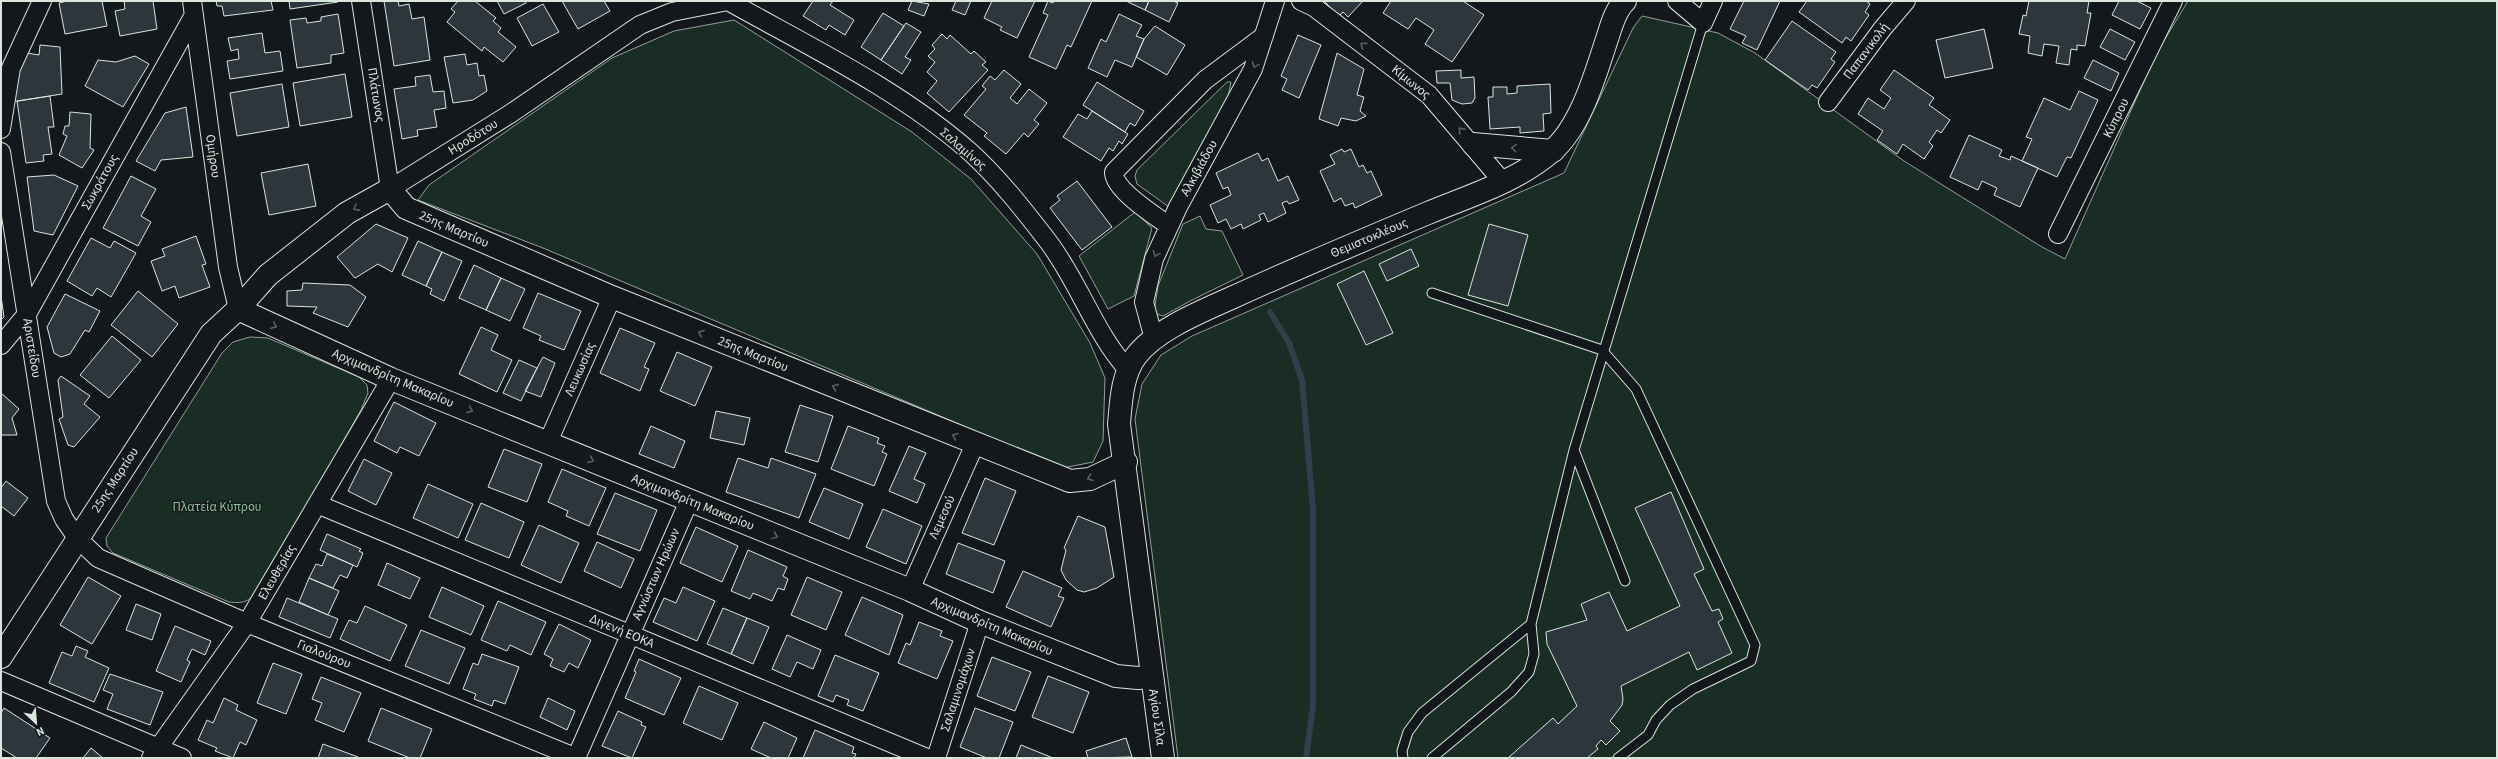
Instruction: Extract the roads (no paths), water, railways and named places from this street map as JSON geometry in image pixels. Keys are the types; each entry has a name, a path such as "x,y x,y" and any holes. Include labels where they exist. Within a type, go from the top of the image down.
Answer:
{"street":[{"path":"1,129 11,68 42,1"},
{"name":"Πλάτωνος","path":"361,1 390,189"},
{"name":"Ηροδότου","path":"238,309 268,274 347,213 390,189 510,114 640,25 672,12 728,1"},
{"name":"Σαλαμίνος","path":"728,1 863,76 968,151 1000,182 1048,241 1119,360 1128,370"},
{"name":"Αλκιβιάδου","path":"1154,339 1144,302 1148,278 1168,225 1253,69 1275,1"},
{"name":"Κίμωνος","path":"1301,1 1314,7 1429,95 1473,144 1504,182"},
{"name":"Θεμιστοκλέους","path":"1126,462 1122,450 1119,424 1122,395 1128,370 1135,357 1154,339 1201,312 1292,270 1504,182 1537,163 1553,151 1583,107 1612,25 1625,1"},
{"path":"1677,1 1703,23 1713,1"},
{"name":"Παπανικολή","path":"1828,102 1883,28 1906,1"},
{"name":"Κύπρου","path":"2058,234 2173,1"},
{"name":"Ομήρου","path":"193,8 228,267 238,309"},
{"name":"Σωκράτους","path":"1,345 27,314 193,8"},
{"path":"1168,225 1126,192 1113,176 1114,172 1205,80 1264,36"},
{"path":"1473,144 1553,151"},
{"name":"Αριστείδου","path":"1,152 56,501 64,519 77,538"},
{"name":"25ης Μαρτίου","path":"390,189 406,208 612,297 1070,481 1090,479 1126,462"},
{"name":"Λευκωσίας","path":"548,442 612,297"},
{"name":"25ης Μαρτίου","path":"1,657 211,334 238,309"},
{"name":"Αρχιμανδρίτη Μακαρίου","path":"238,309 391,379 910,590 980,622 1116,676 1138,678 1152,676"},
{"name":"Ελευθερίας","path":"155,753 247,623 391,379"},
{"name":"Λεμεσού","path":"910,590 975,444"},
{"name":"Αγίου Σίλα","path":"1126,462 1163,758"},
{"name":"Αγνώστων Ηρώων","path":"577,758 689,501"},
{"name":"Διγενή ΕΟΚΑ","path":"317,504 927,758"},
{"name":"Γιαλούρου","path":"77,538 98,558 247,623 577,758"},
{"name":"Σαλαμινομάχων","path":"936,758 980,622"},
{"path":"1,681 155,753 182,758"}],"lane":[{"path":"1432,758 1511,692 1529,672 1534,654 1531,624 1574,450 1602,350 1703,23"},
{"path":"1432,293 1602,350 1636,389 1755,645 1751,661 1693,689 1670,705 1656,720 1648,735 1618,758"},
{"path":"1574,450 1625,581"},
{"path":"1403,758 1402,751 1408,732 1422,713 1531,624"}],"waterway":[{"path":"1270,312 1289,343 1302,380 1313,509 1313,706 1306,758"}],"park label":[{"name":"Πλατεία Κύπρου","path":"217,507"}]}
